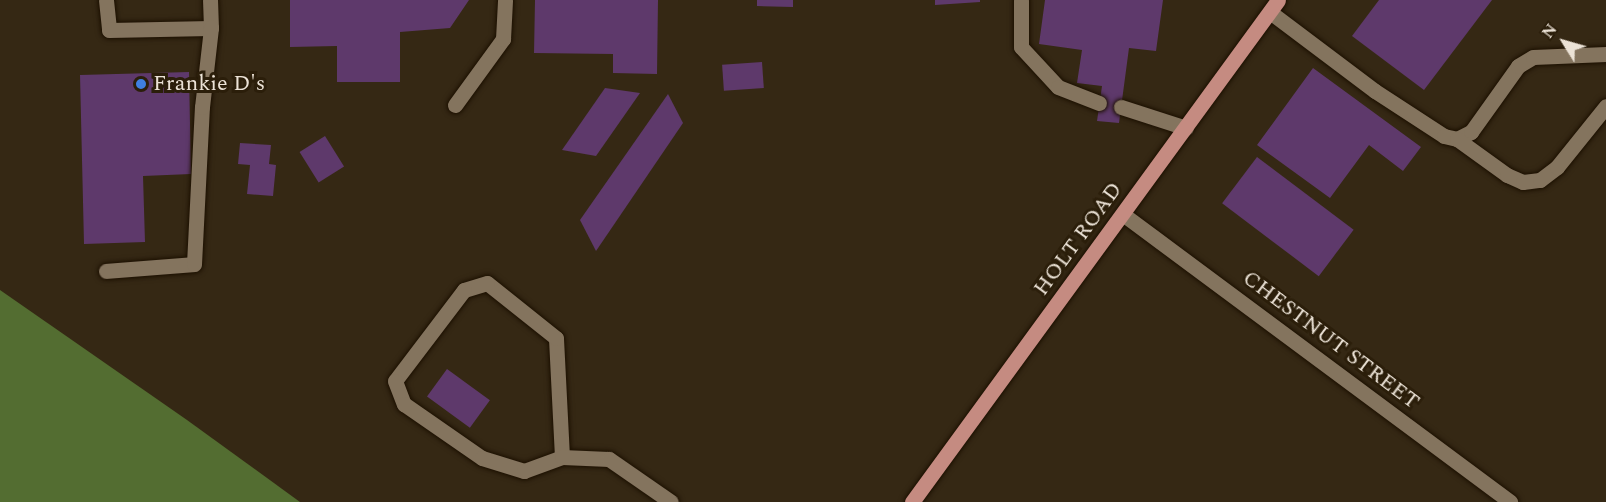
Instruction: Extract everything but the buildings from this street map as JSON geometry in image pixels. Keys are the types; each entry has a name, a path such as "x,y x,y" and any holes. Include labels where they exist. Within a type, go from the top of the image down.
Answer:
{"main road":[{"name":"HOLT ROAD","path":"912,502 1124,215 1276,3"}],"street":[{"path":"106,0 109,30 212,28"},
{"path":"106,271 194,264 202,107 212,28 210,0"},
{"path":"456,105 503,39 506,0"},
{"path":"1021,0 1021,47 1058,87 1099,103"},
{"path":"1276,3 1375,91 1444,136 1457,139 1507,175 1523,182 1540,180 1557,167 1606,106"},
{"path":"1457,139 1471,132 1518,66 1533,57 1606,54"},
{"path":"1121,107 1186,128"},
{"name":"CHESTNUT STREET","path":"1124,215 1510,502"},
{"path":"562,457 556,338 487,283 464,290 395,381 404,404 482,458 524,471 562,457 609,459 671,502"}],"green space":[{"path":"0,290 187,420 300,502 0,502"}],"place":[{"name":"Frankie D's","path":"141,84"}]}
